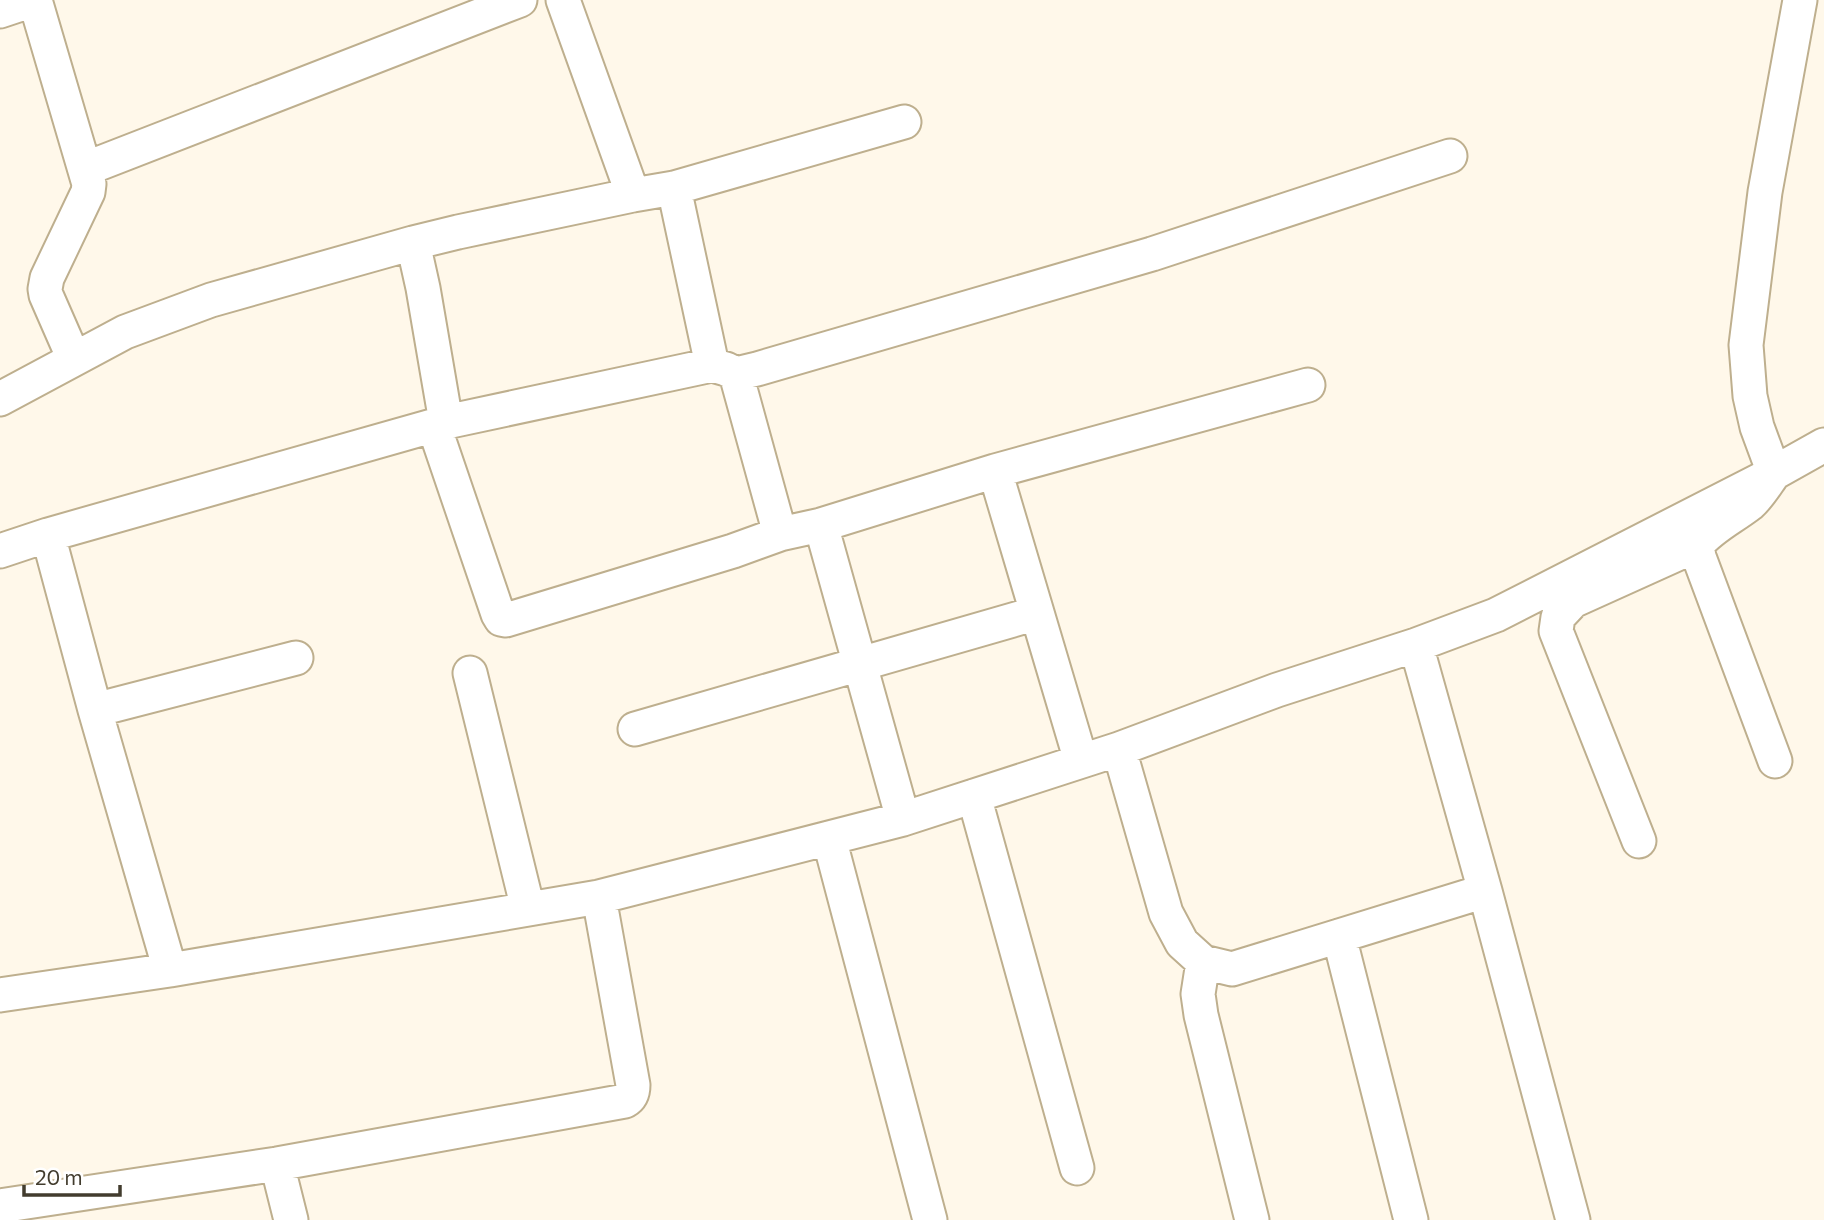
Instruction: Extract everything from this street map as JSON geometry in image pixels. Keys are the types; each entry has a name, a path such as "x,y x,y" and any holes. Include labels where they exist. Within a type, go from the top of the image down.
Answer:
{"street":[{"path":"0,11 34,0 89,184 88,192 44,289 74,359"},
{"path":"85,169 520,0"},
{"path":"563,0 632,195"},
{"path":"1773,473 1757,427 1750,396 1746,345 1765,192 1800,0"},
{"path":"0,399 125,332 211,300 458,232 674,188 904,121"},
{"path":"2,543 48,535 440,424 724,370 757,369 1139,258 1450,156"},
{"path":"674,188 724,370 780,534"},
{"path":"413,243 423,288 440,424 498,614 501,619 506,620 733,551 780,534 821,526 995,471 1308,385"},
{"path":"0,995 170,970 599,897 903,819 1119,748 1277,690 1416,645 1496,615 1824,445"},
{"path":"995,471 1081,761"},
{"path":"1640,841 1556,631 1558,617 1573,601 1697,545 1707,533 1759,495 1773,473"},
{"path":"821,526 903,819"},
{"path":"48,535 170,970"},
{"path":"1697,545 1699,557 1775,761"},
{"path":"635,729 1037,613"},
{"path":"1416,645 1573,1220"},
{"path":"95,710 296,658"},
{"path":"470,673 528,909"},
{"path":"1119,748 1166,913 1182,943 1203,962 1233,969 1485,891"},
{"path":"974,796 1077,1168"},
{"path":"829,838 930,1220"},
{"path":"0,1206 277,1164 619,1103 629,1098 634,1085 599,897"},
{"path":"1339,936 1411,1220"},
{"path":"1203,962 1198,994 1201,1015 1252,1220"},
{"path":"277,1164 291,1220"}]}
